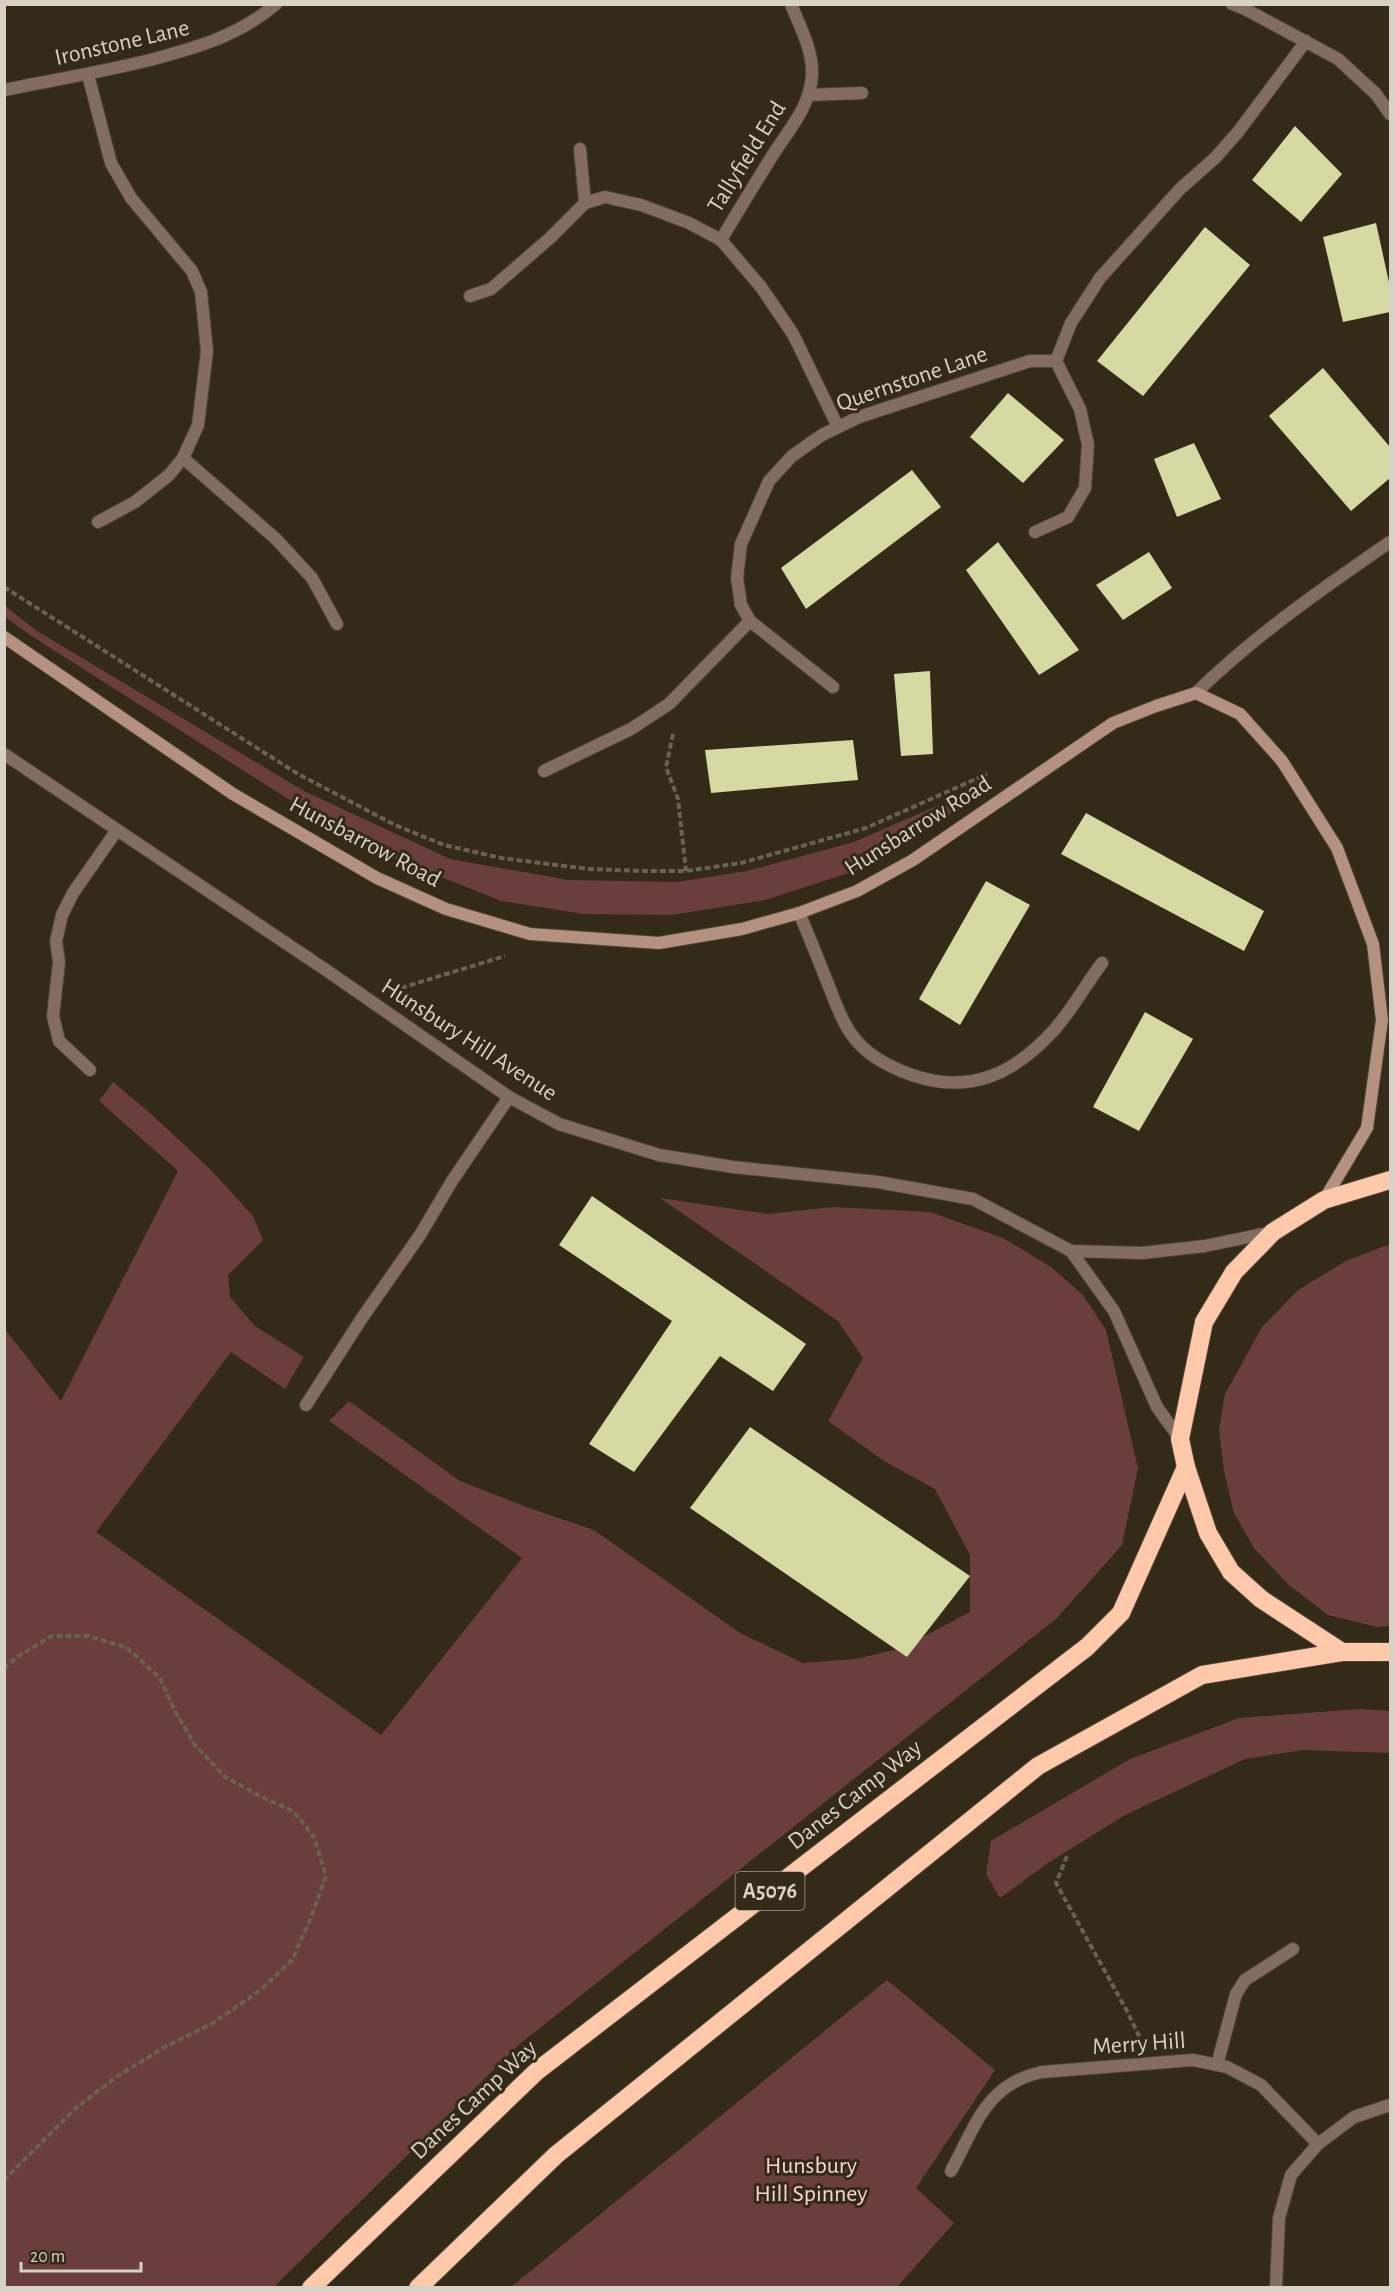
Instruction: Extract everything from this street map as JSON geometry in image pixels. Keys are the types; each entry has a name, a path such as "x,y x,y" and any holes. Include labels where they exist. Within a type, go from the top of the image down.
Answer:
{"highway":[{"path":"1390,1180 1324,1200 1273,1232 1234,1272 1204,1322 1180,1439 1186,1467 1208,1533 1231,1572 1261,1599 1342,1652 1390,1652"},
{"name":"Danes Camp Way","path":"311,2288 537,2071 1087,1647 1121,1613 1186,1467"},
{"name":"A5076","path":"418,2288 556,2155 1038,1766 1203,1676 1342,1652"}],"street":[{"name":"Ironstone Lane","path":"4,90 88,75 201,46 233,33 276,4"},
{"name":"Tallyfield End","path":"721,240 778,147 798,121 808,95 812,74 807,44 791,4"},
{"path":"1232,4 1338,59 1376,94 1390,114"},
{"path":"1035,532 1068,517 1085,488 1088,446 1080,409 1056,361 1071,323 1100,278 1180,189 1215,158 1238,132 1306,41"},
{"path":"88,75 111,163 131,198 192,272 201,292 207,351 198,425 183,458 169,475 144,495 98,522"},
{"name":"Tallyfield End","path":"808,95 862,93"},
{"path":"470,296 491,289 550,238 585,203 580,149"},
{"name":"Tallyfield End","path":"585,203 605,197 641,205 689,223 721,240 761,287 793,334 838,427"},
{"name":"Quernstone Lane","path":"833,687 750,621 741,605 736,578 741,544 769,481 792,456 822,435 859,417 1030,361 1056,361"},
{"path":"183,458 276,539 291,555 312,578 337,624"},
{"name":"Hunsbarrow Road","path":"4,637 233,794 377,878 446,909 530,934 658,943 742,929 799,913 857,891 913,860 1113,723 1196,693 1219,670 1271,628 1390,542"},
{"path":"544,771 631,729 669,704 750,621"},
{"path":"1196,693 1240,714 1282,761 1337,848 1373,945 1382,1020 1367,1128 1324,1200"},
{"name":"Hunsbury Hill Avenue","path":"4,754 509,1097 559,1124 659,1155 733,1167 878,1182 973,1199 1071,1251 1142,1253 1205,1246 1273,1232"},
{"path":"90,1070 59,1041 53,1016 59,962 56,941 62,915 73,893 117,830"},
{"path":"799,913 838,1009 852,1035 870,1054 897,1070 927,1081 956,1084 982,1081 1018,1062 1055,1030 1102,963"},
{"path":"1382,1020 1390,1038"},
{"path":"306,1405 509,1097"},
{"name":"Hunsbury Hill Avenue","path":"1071,1251 1114,1311 1157,1407 1180,1439"},
{"path":"1217,2065 1236,1994 1245,1980 1293,1949"},
{"name":"Merry Hill","path":"951,2170 986,2106 1003,2088 1022,2076 1042,2072 1193,2060 1227,2067 1261,2085 1318,2144"},
{"path":"1276,2288 1279,2218 1291,2175 1318,2144 1354,2116 1390,2104"}],"path":[{"path":"680,692 666,767 678,799 686,871"},
{"path":"366,999 511,954"},
{"path":"4,1669 17,1657 52,1636 89,1636 127,1648 160,1678 175,1712 195,1745 225,1777 293,1811 314,1837 326,1876 292,1960 258,1992 213,2023 165,2047 116,2077 76,2108 4,2180"},
{"path":"1066,1856 1056,1883 1127,2011 1152,2063"}],"green space":[{"path":"4,605 37,631 304,791 450,859 568,880 677,882 747,871 854,842 978,788 981,795 861,869 765,900 671,915 583,914 501,901 394,858 326,823 33,637 5,617"},
{"path":"113,1082 210,1169 253,1216 263,1240 228,1275 230,1297 255,1326 304,1357 285,1389 231,1352 96,1532 381,1735 522,1558 329,1421 349,1401 460,1481 594,1530 740,1633 803,1663 856,1659 902,1648 970,1612 970,1555 935,1489 884,1461 828,1421 863,1358 838,1321 660,1198 768,1214 833,1207 930,1212 1003,1238 1051,1267 1083,1295 1106,1330 1138,1468 1122,1545 1057,1618 521,2043 274,2287 5,2287 4,1328 61,1401 178,1171 99,1101"},
{"path":"1390,1244 1390,1626 1377,1627 1328,1615 1289,1585 1254,1548 1234,1513 1224,1471 1219,1430 1225,1394 1262,1327 1298,1290 1346,1261"},
{"path":"1360,1709 1390,1711 1390,1753 1303,1750 1245,1759 1125,1815 1048,1863 1000,1898 986,1874 991,1841 1130,1759 1239,1718"},
{"name":"Hunsbury Hill Spinney","path":"887,1980 995,2070 916,2188 954,2223 897,2287 511,2287"}],"building":[{"path":"1295,126 1342,174 1301,222 1252,180"},
{"path":"1376,223 1390,287 1390,312 1343,322 1323,237"},
{"path":"1205,227 1250,265 1143,396 1097,361"},
{"path":"1323,368 1390,447 1390,478 1351,511 1269,416"},
{"path":"1008,393 1064,440 1023,483 970,437"},
{"path":"1194,443 1221,499 1177,517 1154,459"},
{"path":"912,470 941,507 806,609 781,568"},
{"path":"998,542 1079,650 1039,675 966,570"},
{"path":"1149,552 1172,588 1123,620 1096,585"},
{"path":"930,671 933,754 901,756 894,674"},
{"path":"853,740 858,780 711,793 705,750"},
{"path":"1086,813 1264,911 1244,951 1061,854"},
{"path":"986,881 1030,905 960,1025 919,999"},
{"path":"1145,1012 1193,1039 1139,1131 1093,1107"},
{"path":"592,1196 806,1344 773,1391 720,1356 634,1472 589,1444 672,1321 559,1245"},
{"path":"750,1427 970,1576 907,1657 690,1508"}]}
